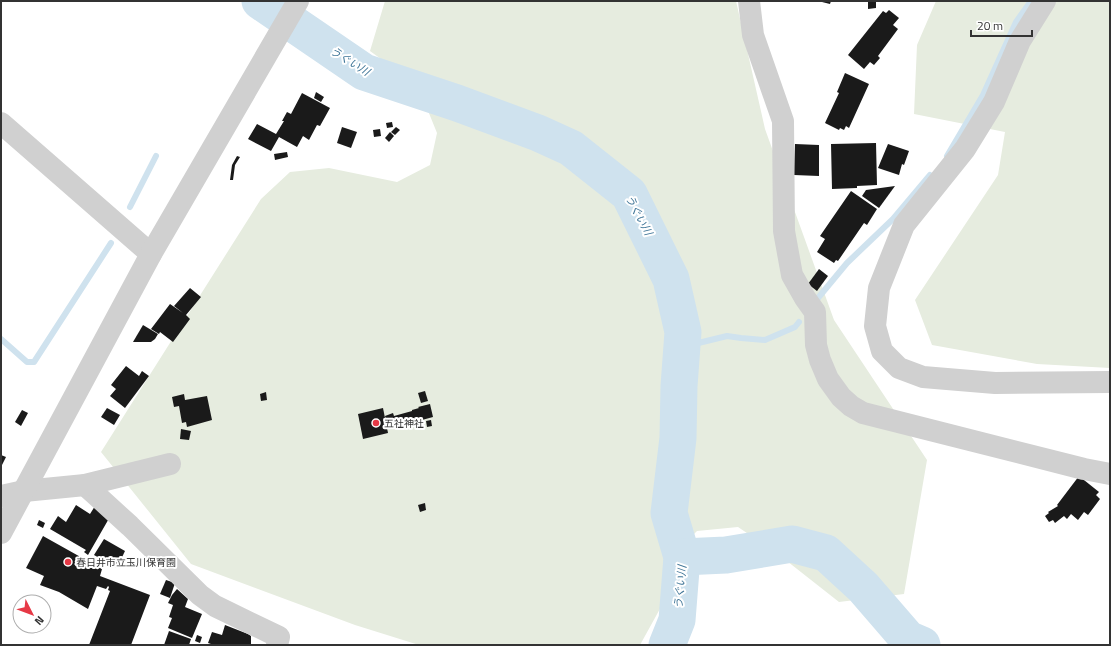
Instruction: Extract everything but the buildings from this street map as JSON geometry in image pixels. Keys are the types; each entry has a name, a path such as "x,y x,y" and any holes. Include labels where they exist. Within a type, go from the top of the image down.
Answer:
{"street":[{"path":"1,533 151,254 298,1"},
{"path":"749,1 753,35 783,121 784,231 790,267 792,275 801,292 815,312 816,345 820,360 828,379 834,388 846,402 862,412 1084,469 1110,474"},
{"path":"1045,1 1020,41 994,102 966,149 904,224 879,288 875,326 882,351 899,368 923,378 995,383 1110,382"},
{"path":"1,123 151,254"},
{"path":"1,496 24,491 85,486 170,464"},
{"path":"85,486 130,526 200,595 215,606 279,637 277,645"}],"shaded area":[{"path":"385,1 736,1 765,129 834,320 927,460 904,594 839,602 778,554 738,527 697,531 678,550 672,587 640,645 419,645 355,625 191,564 101,452 261,199 290,172 329,168 397,182 430,165 437,133 418,86 370,51"},
{"path":"936,1 1110,1 1110,368 1037,364 932,345 915,300 998,175 1005,132 914,114 917,45"}],"waterway":[{"name":"うぐい川","path":"260,1 364,72 457,103 538,133 571,148 629,194 671,279 683,332 679,386 678,438 669,513 682,557 677,620 667,645"},
{"path":"947,156 983,95 1016,22 1031,1"},
{"path":"130,207 156,156"},
{"path":"818,298 847,263 893,219 930,175"},
{"path":"1,339 27,362 34,362 111,243"},
{"path":"682,347 727,336 765,340 795,327 799,322"},
{"path":"682,557 726,555 792,544 826,553 863,587 908,639 922,645"},
{"path":"908,639 911,645"}],"place":[{"name":"五社神社","path":"376,423"},
{"name":"春日井市立玉川保育園","path":"68,562"}]}
